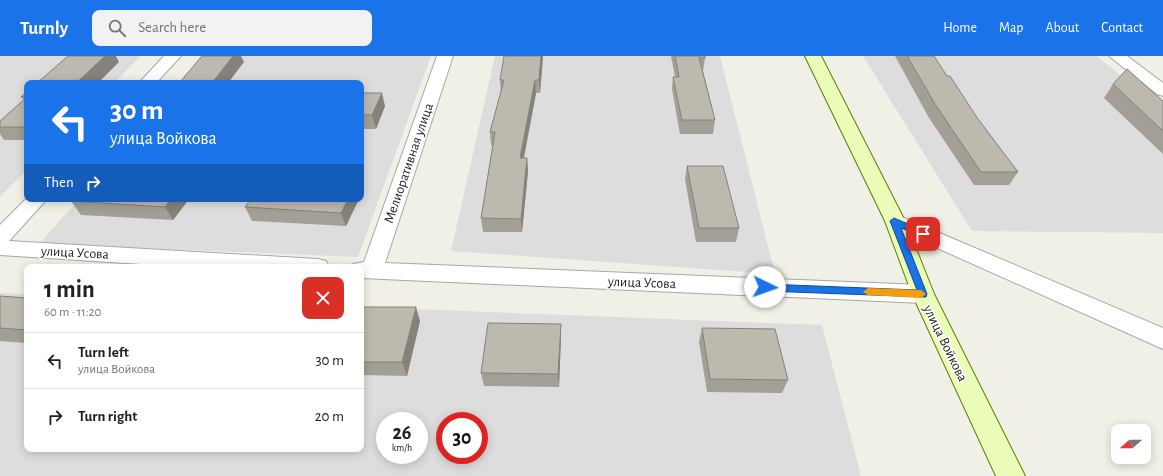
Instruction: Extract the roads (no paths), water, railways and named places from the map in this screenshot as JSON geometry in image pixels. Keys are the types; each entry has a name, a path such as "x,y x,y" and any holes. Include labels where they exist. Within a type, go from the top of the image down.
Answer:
{"main road":[{"name":"улица Войкова","path":"813,56 894,221 923,294 1011,476"}],"street":[{"path":"150,80 173,56"},
{"name":"Мелиоративная улица","path":"366,270 445,56"},
{"path":"1117,56 1163,91"},
{"path":"0,238 34,202"},
{"path":"894,221 1163,339"},
{"name":"улица Усова","path":"0,248 268,264"},
{"name":"улица Усова","path":"366,270 923,294"}]}
